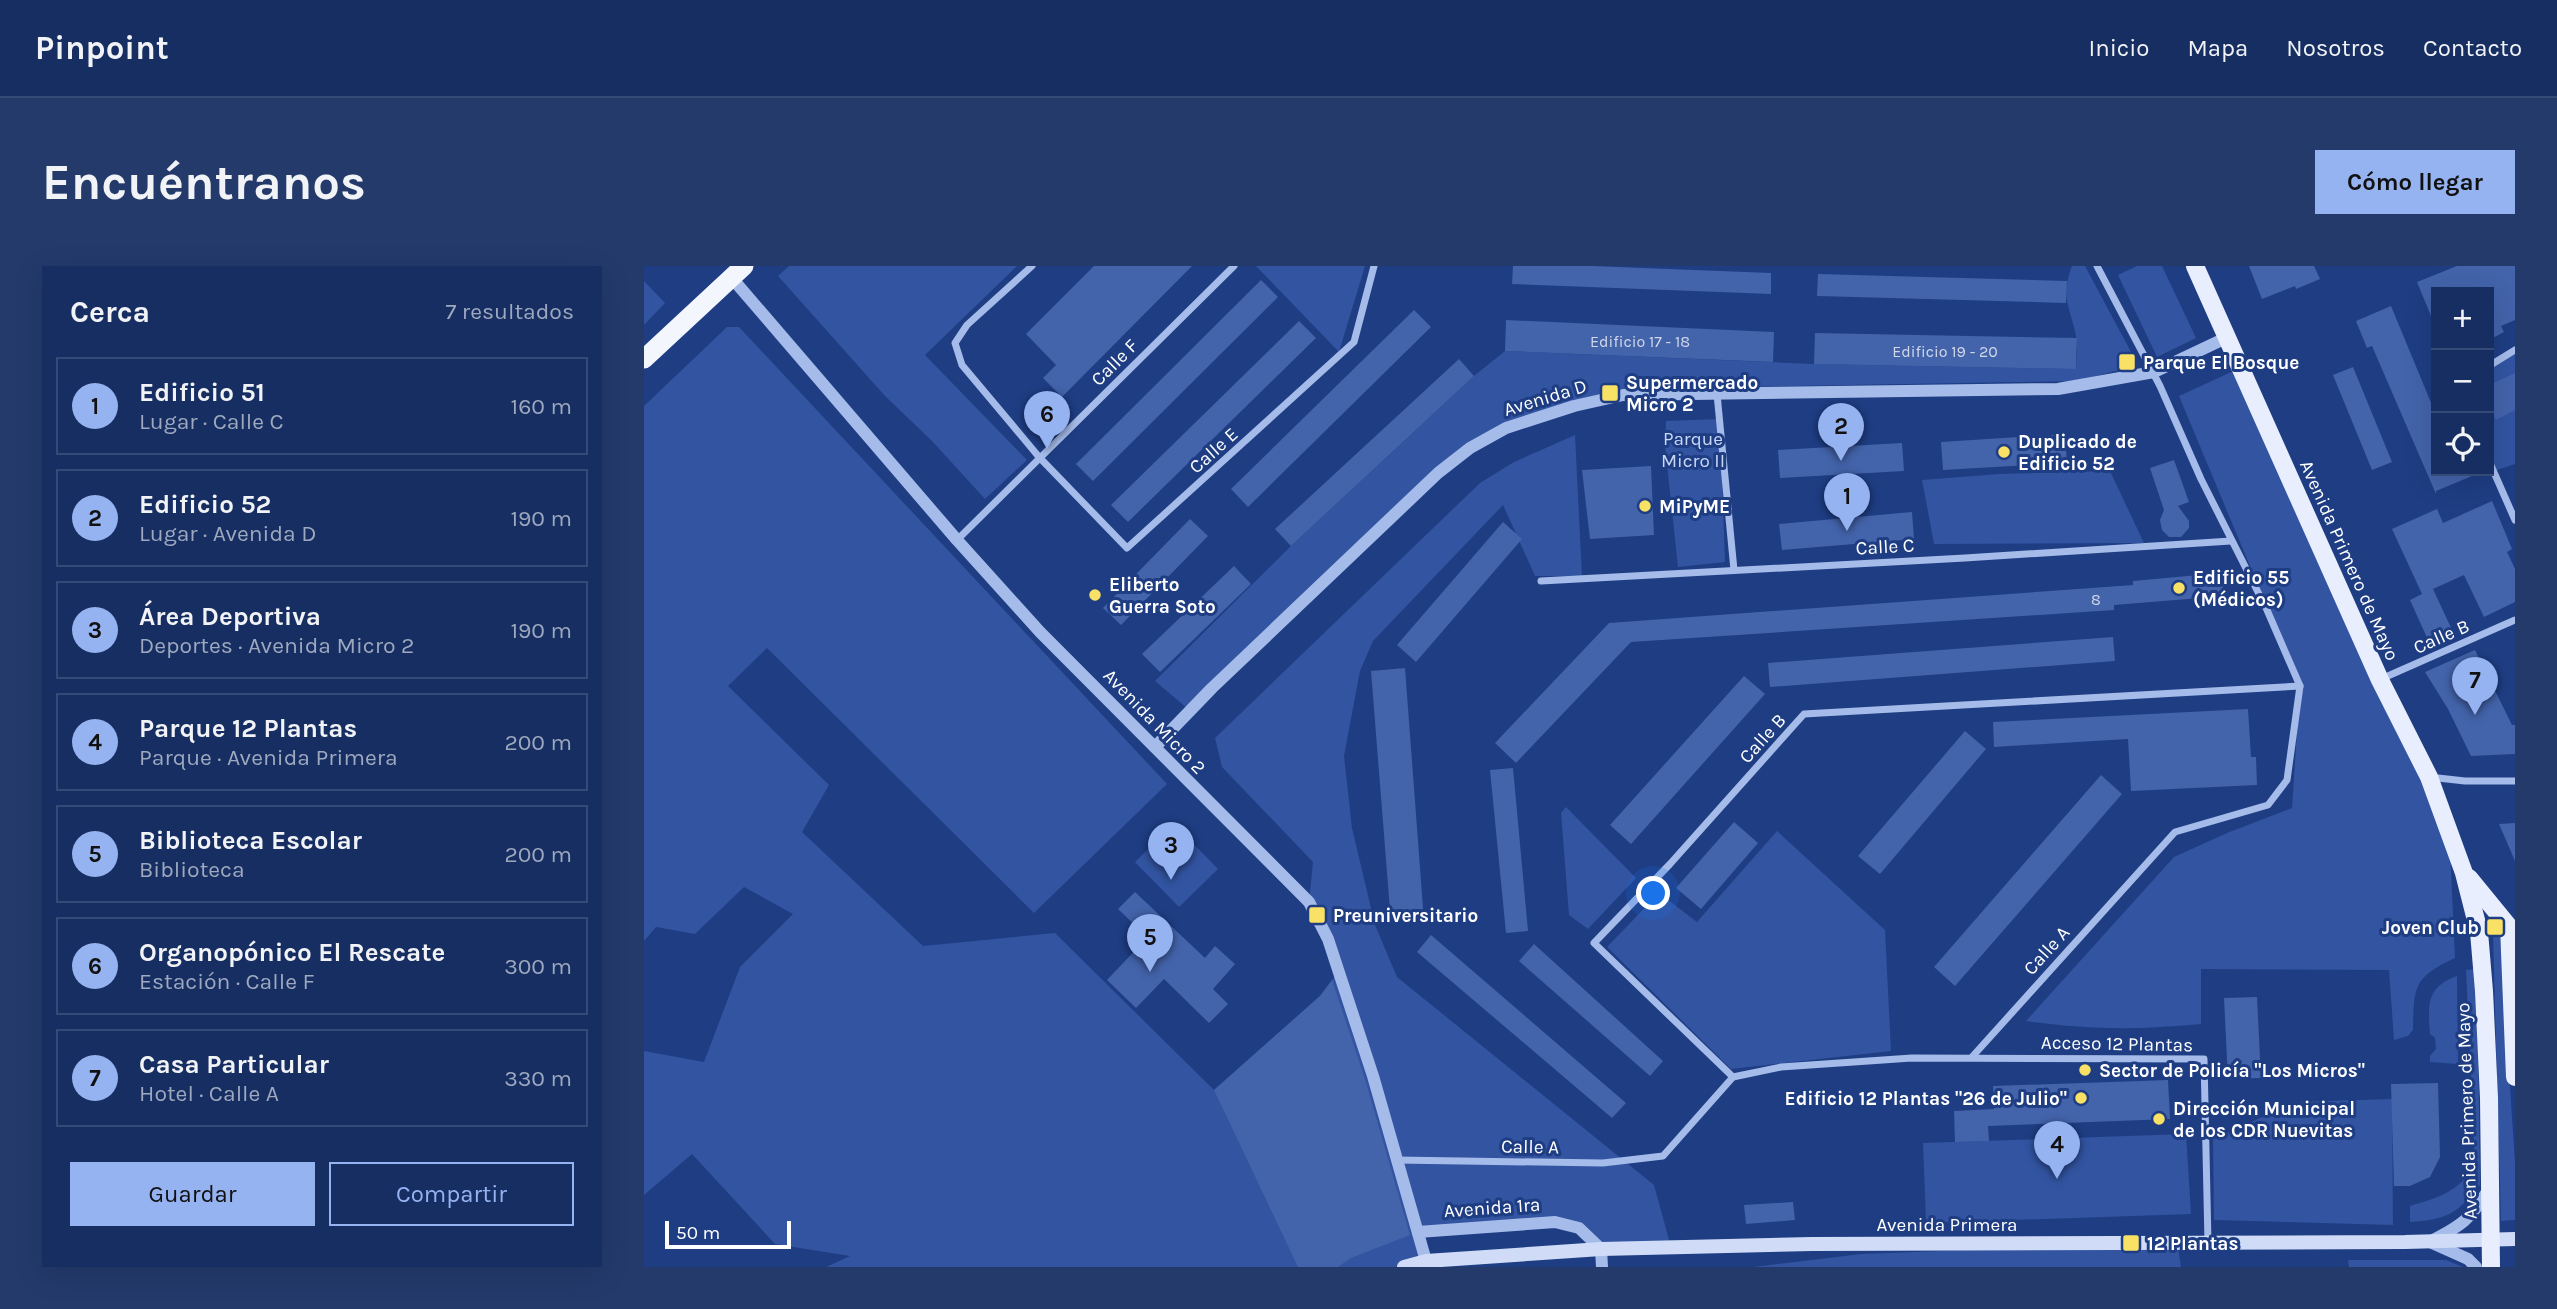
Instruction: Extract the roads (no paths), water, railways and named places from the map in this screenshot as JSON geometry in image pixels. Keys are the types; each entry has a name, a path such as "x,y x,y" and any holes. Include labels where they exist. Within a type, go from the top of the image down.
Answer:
{"highway":[{"path":"644,359 737,271"}],"main road":[{"name":"Avenida Primero de Mayo","path":"2195,266 2380,680 2429,777 2464,873 2479,932 2488,1070 2491,1267"},
{"name":"Avenida Primero de Mayo","path":"2464,873 2512,927"},
{"path":"2512,927 2515,1077"},
{"name":"Avenida Primera","path":"1404,1267 1426,1261 1601,1249 1893,1243 2430,1242 2515,1239"}],"street":[{"path":"1032,266 967,325 955,342 962,365 1039,457"},
{"name":"Calle F","path":"957,540 1234,266"},
{"name":"Calle E","path":"1039,457 1127,548 1354,342 1374,266"},
{"path":"2097,266 2154,372 2201,479 2267,610 2300,686"},
{"name":"Avenida Micro 2","path":"737,271 957,540 1040,632 1313,909 1328,939 1373,1076 1426,1261"},
{"name":"Avenida D","path":"1155,747 1197,703 1438,473 1483,439 1506,428 1574,406 1623,395 2058,389 2154,372 2228,337"},
{"path":"2494,363 2515,350"},
{"path":"1717,393 1734,570"},
{"path":"2494,472 2515,520"},
{"name":"Calle C","path":"1541,581 2231,541"},
{"name":"Calle B","path":"2380,680 2515,620"},
{"name":"Calle B","path":"1733,1077 1594,943 1670,864 1804,714 2300,686"},
{"name":"Calle A","path":"1972,1057 2175,832 2268,805 2287,780 2300,686"},
{"path":"2429,777 2465,781 2515,781"},
{"path":"2479,932 2495,927 2512,927"},
{"path":"1733,1077 1781,1067 1912,1058 1972,1057"},
{"name":"Acceso 12 Plantas","path":"1972,1057 2204,1059 2208,1243"},
{"name":"Calle A","path":"1395,1160 1603,1163 1663,1156 1733,1077"},
{"path":"2430,1242 2458,1228 2473,1214 2491,1185"},
{"name":"Avenida 1ra","path":"1418,1232 1555,1222 1579,1228 1601,1249"},
{"path":"2430,1242 2468,1259 2476,1267"},
{"path":"1601,1249 1602,1267"}],"place":[{"name":"Parque El Bosque","path":"2127,362"},
{"name":"Supermercado Micro 2","path":"1610,393"},
{"name":"Organopónico El Rescate","path":"1047,449"},
{"name":"Duplicado de Edificio 52","path":"2004,452"},
{"name":"Edificio 52","path":"1841,461"},
{"name":"MiPyME","path":"1645,506"},
{"name":"Edificio 51","path":"1847,531"},
{"name":"Edificio 55 (Médicos)","path":"2179,588"},
{"name":"Eliberto Guerra Soto","path":"1095,595"},
{"name":"Casa Particular","path":"2475,715"},
{"name":"Área Deportiva","path":"1171,880"},
{"name":"Preuniversitario","path":"1317,915"},
{"name":"Joven Club","path":"2495,927"},
{"name":"Biblioteca Escolar","path":"1150,972"},
{"name":"Sector de Policía \"Los Micros\"","path":"2085,1070"},
{"name":"Edificio 12 Plantas \"26 de Julio\"","path":"2081,1098"},
{"name":"Dirección Municipal de los CDR Nuevitas","path":"2159,1119"},
{"name":"Parque 12 Plantas","path":"2057,1179"},
{"name":"12 Plantas","path":"2131,1243"}],"park label":[{"name":"Parque Micro II","path":"1693,449"}]}
